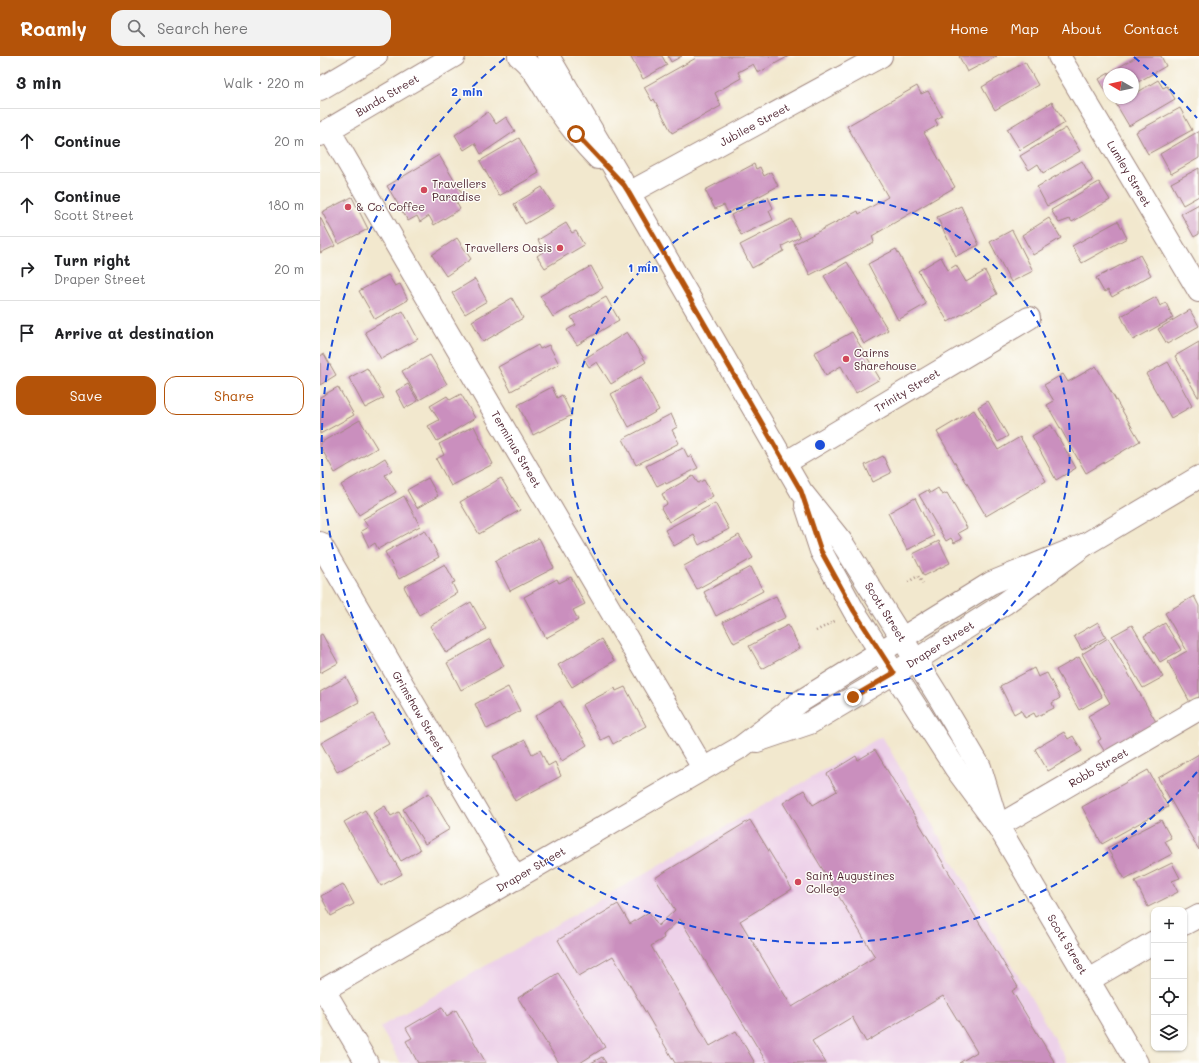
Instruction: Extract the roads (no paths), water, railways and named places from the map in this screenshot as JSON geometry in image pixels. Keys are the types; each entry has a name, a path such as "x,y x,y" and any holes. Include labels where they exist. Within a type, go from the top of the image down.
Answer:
{"street":[{"path":"320,89 376,56"},
{"name":"Bunda Street","path":"324,133 454,56"},
{"path":"519,56 525,60 537,76 576,134 626,189"},
{"name":"Scott Street","path":"548,56 801,491 841,541 916,660 980,767 998,826"},
{"name":"Jubilee Street","path":"626,189 881,56"},
{"name":"Lumley Street","path":"1059,56 1199,291"},
{"name":"Terminus Street","path":"324,133 702,768"},
{"name":"Trinity Street","path":"784,462 1029,318"},
{"name":"Draper Street","path":"322,991 516,879 702,768 741,747 810,723 916,660 1004,604 1086,544 1199,477"},
{"name":"Scott Street","path":"801,491 821,551 854,611 956,769 998,826 1137,1063"},
{"name":"Grimshaw Street","path":"320,544 516,879"},
{"name":"Draper Street","path":"741,747 801,701 991,583 1086,544"},
{"name":"Robb Street","path":"998,826 1199,709"},
{"path":"1187,922 1199,916"},
{"path":"1089,980 1152,943"},
{"path":"322,991 367,1063"}],"place":[{"name":"Travellers Paradise","path":"424,190"},
{"name":"& Co. Coffee","path":"348,207"},
{"name":"Travellers Oasis","path":"560,248"},
{"name":"Cairns Sharehouse","path":"846,359"},
{"name":"Saint Augustines College","path":"798,882"}]}
